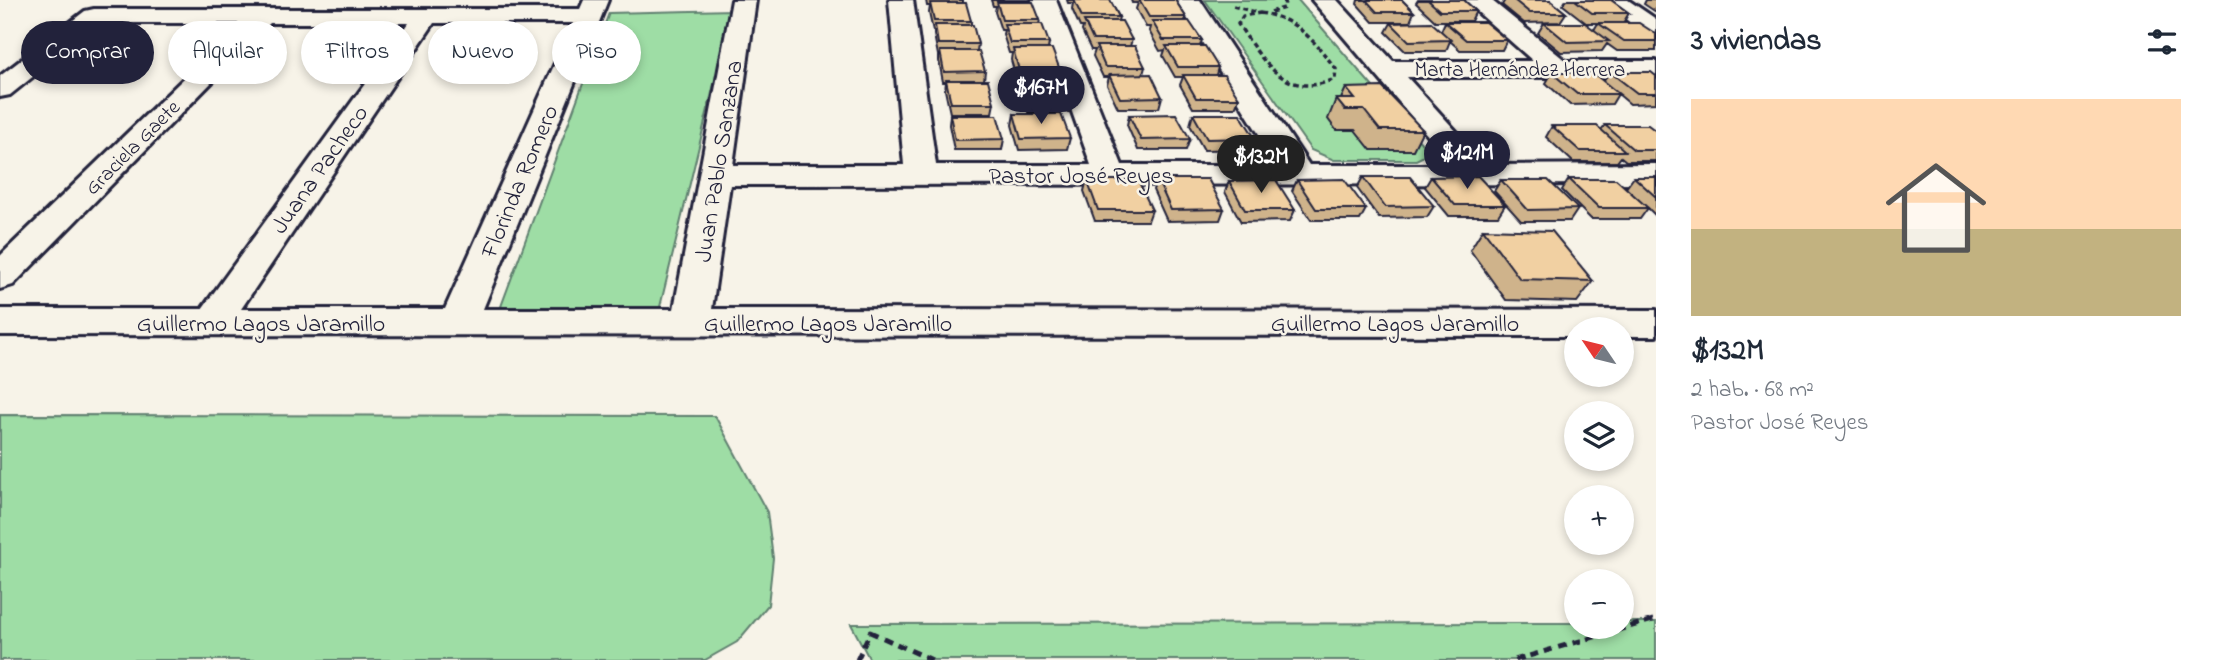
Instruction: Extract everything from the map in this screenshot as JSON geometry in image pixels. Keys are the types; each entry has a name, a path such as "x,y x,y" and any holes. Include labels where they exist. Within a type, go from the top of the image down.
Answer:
{"street":[{"name":"Juan Pablo Sanzana","path":"691,323 744,0"},
{"path":"901,0 922,175"},
{"path":"1044,0 1111,175"},
{"path":"1188,0 1300,175"},
{"path":"1324,0 1479,175"},
{"path":"1476,0 1559,69"},
{"path":"1612,0 1656,30"},
{"path":"0,89 93,16 427,16 593,8"},
{"name":"Florinda Romero","path":"458,323 593,8"},
{"name":"Graciela Gaete","path":"0,277 263,16"},
{"name":"Juana Pacheco","path":"212,323 427,16"},
{"name":"Marta Hernández Herrera","path":"1384,69 1656,69"},
{"name":"Pastor José Reyes","path":"715,175 1656,174"},
{"name":"Guillermo Lagos Jaramillo","path":"0,322 1656,323"}],"path":[{"path":"1226,1 1251,11 1270,12 1284,8 1285,0"},
{"path":"1238,24 1243,16 1260,13 1282,16 1299,23"},
{"path":"1270,70 1298,82 1321,84 1335,79 1336,69"},
{"path":"1515,660 1656,619"},
{"path":"857,660 870,632 932,660"}],"green space":[{"path":"1205,0 1298,0 1423,145 1426,155 1416,160 1334,160 1311,150"},
{"path":"732,10 659,311 499,312 583,84 641,84 641,21 606,21 609,13"},
{"path":"0,415 715,416 767,512 773,558 768,605 737,642 705,660 0,660"},
{"path":"1634,622 1656,622 1656,660 870,660 851,624 1564,623 1564,639 1634,639"}],"building":[{"path":"1074,0 1110,0 1119,17 1082,17"},
{"path":"1139,0 1175,0 1186,17 1149,17"},
{"path":"1366,0 1402,0 1414,12 1377,12"},
{"path":"1428,0 1464,0 1476,11 1440,11"},
{"path":"1514,0 1550,0 1566,13 1530,13"},
{"path":"1575,0 1611,0 1629,13 1592,13"},
{"path":"997,2 1033,2 1040,20 1002,20"},
{"path":"930,3 966,3 971,21 934,21"},
{"path":"1084,21 1122,21 1132,40 1093,40"},
{"path":"1152,21 1189,21 1202,40 1163,40"},
{"path":"1431,22 1451,40 1409,41 1391,23"},
{"path":"1445,22 1485,22 1507,40 1466,40"},
{"path":"1544,23 1585,23 1609,41 1567,42"},
{"path":"1598,23 1639,23 1656,34 1656,41 1624,41"},
{"path":"1004,24 1042,24 1049,43 1010,43"},
{"path":"935,25 973,25 978,44 938,44"},
{"path":"1096,46 1135,46 1145,67 1105,67"},
{"path":"1166,46 1205,46 1218,67 1178,67"},
{"path":"1013,49 1052,49 1060,70 1019,70"},
{"path":"940,51 979,51 985,71 944,72"},
{"path":"1610,72 1651,72 1656,76 1656,93 1637,93"},
{"path":"1552,73 1593,73 1619,94 1577,94"},
{"path":"1151,74 1162,97 1120,98 1109,75"},
{"path":"1183,75 1224,75 1239,98 1196,98"},
{"path":"1023,78 1064,78 1073,101 1030,102"},
{"path":"946,80 988,80 994,103 951,103"},
{"path":"1382,87 1423,130 1380,130 1364,110 1345,110 1336,99 1355,99 1346,88"},
{"path":"1014,114 1061,114 1070,138 1021,139"},
{"path":"1176,114 1190,139 1141,140 1129,115"},
{"path":"1193,114 1240,114 1255,138 1207,139"},
{"path":"950,115 997,115 1004,139 955,140"},
{"path":"1605,125 1648,125 1656,131 1656,150 1634,150"},
{"path":"1552,126 1597,126 1625,151 1580,151"},
{"path":"1478,176 1505,205 1455,205 1431,177"},
{"path":"1363,177 1410,177 1434,206 1385,207"},
{"path":"1634,177 1656,177 1656,197"},
{"path":"1157,179 1208,179 1224,209 1171,210"},
{"path":"1344,179 1366,209 1316,209 1297,180"},
{"path":"1569,179 1616,179 1648,208 1599,208"},
{"path":"1087,180 1138,180 1152,210 1098,210"},
{"path":"1276,180 1295,210 1245,210 1229,181"},
{"path":"1501,180 1548,180 1578,209 1528,210"},
{"path":"1483,229 1552,231 1593,281 1520,279"}]}
